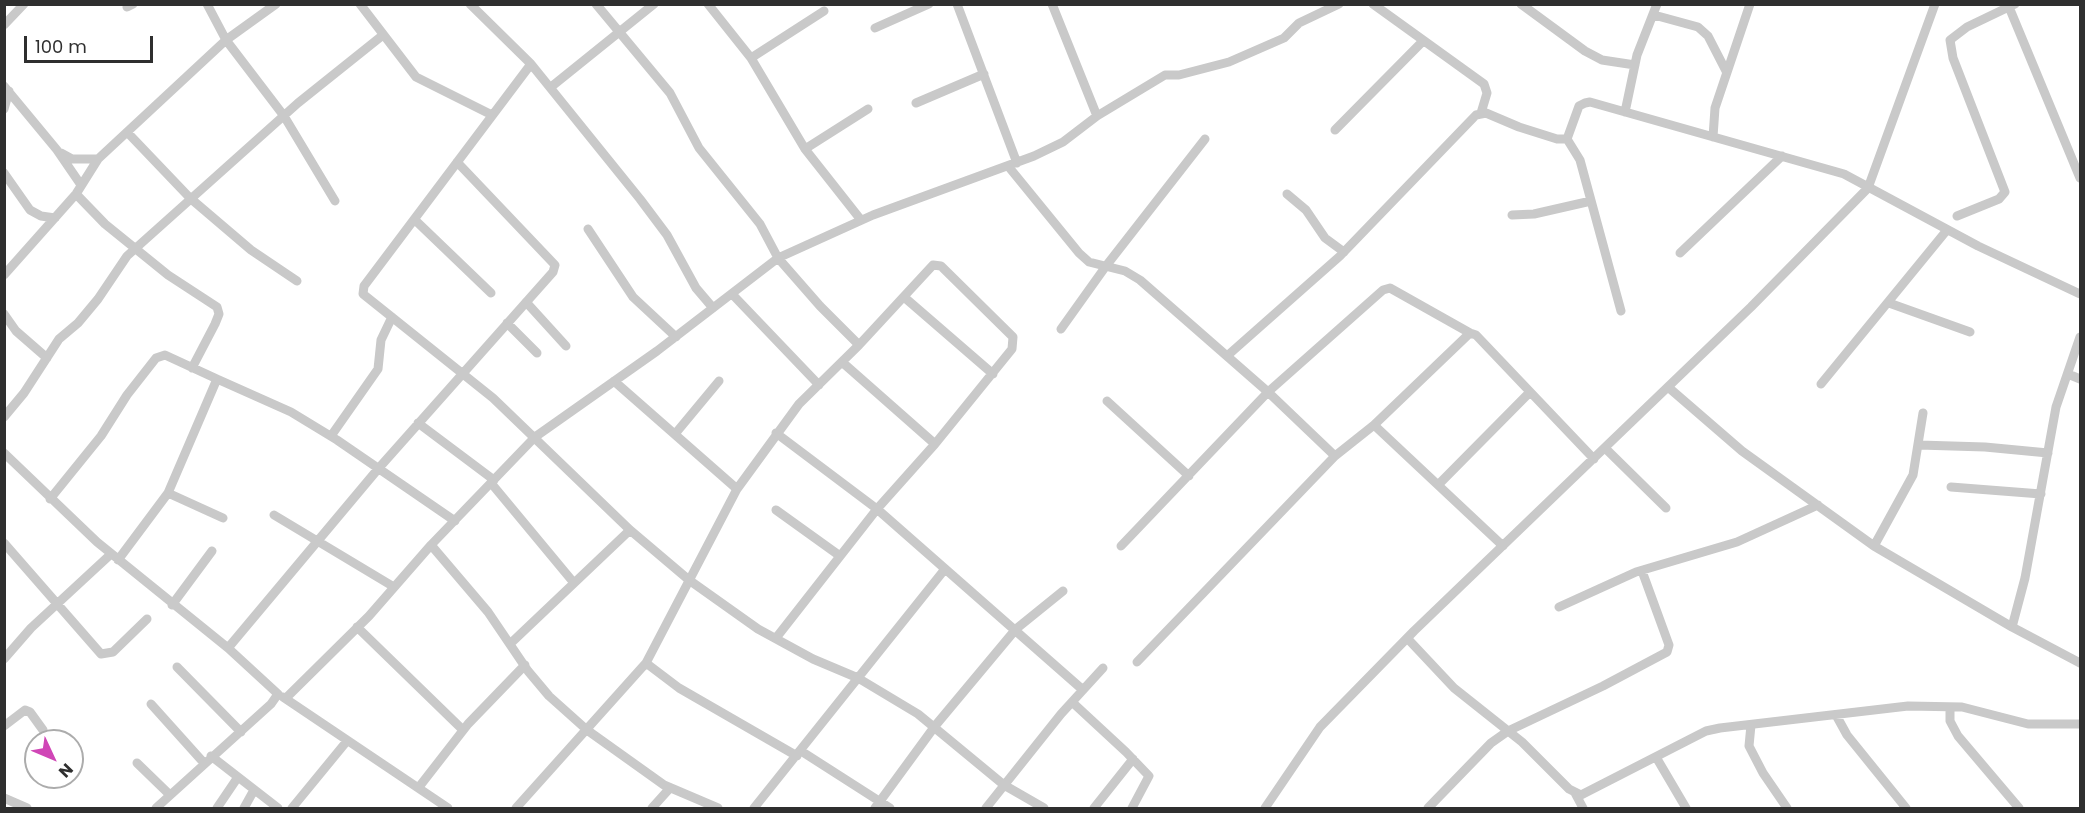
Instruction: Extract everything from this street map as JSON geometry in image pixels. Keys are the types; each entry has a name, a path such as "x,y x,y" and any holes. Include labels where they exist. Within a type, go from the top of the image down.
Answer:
{"street":[{"path":"4,25 24,4"},
{"path":"207,4 226,40 284,116 335,201"},
{"path":"4,275 76,194 98,159 226,40 276,4"},
{"path":"360,4 416,77 492,115"},
{"path":"470,4 551,87 667,235 696,288 713,308"},
{"path":"596,4 670,93 699,148 760,224 778,258 820,306 859,345"},
{"path":"551,87 620,34 654,4"},
{"path":"708,4 751,58 805,150 861,220"},
{"path":"875,28 929,4"},
{"path":"957,4 984,74 1013,164 1079,253 1089,262 1125,271 1140,280 1268,392 1335,456"},
{"path":"1052,4 1097,116"},
{"path":"156,808 207,759 282,696 357,627 431,545 535,438 676,336 778,258 861,220 931,192 1013,164 1063,142 1097,116 1165,75 1179,75 1229,62 1284,38 1299,23 1339,4"},
{"path":"1373,4 1484,84 1487,93 1481,113"},
{"path":"1521,4 1593,56 1602,60 1635,65"},
{"path":"1625,112 1635,65 1657,4"},
{"path":"1713,137 1715,108 1750,4"},
{"path":"1265,808 1320,727 1407,638 1668,387 1868,188 1918,59 1935,4"},
{"path":"1957,216 1999,199 2005,192 1953,58 1950,40 1967,27 2012,6 2080,178"},
{"path":"751,58 824,10"},
{"path":"1654,15 1698,27 1708,36 1726,71"},
{"path":"4,417 59,339 78,323 136,247 284,116 383,35"},
{"path":"1335,130 1423,41"},
{"path":"531,64 362,290 363,294 462,374 535,438 630,530 689,579 758,629 813,659 858,678 935,726 1004,784 1044,808"},
{"path":"916,103 984,74"},
{"path":"7,88 6,107 20,104"},
{"path":"7,88 81,184"},
{"path":"1567,139 1579,106 1585,103 1625,112 1844,174 1947,230 2080,294"},
{"path":"805,150 868,109"},
{"path":"1227,356 1344,252 1476,115 1481,113 1557,139 1567,139"},
{"path":"127,132 190,198 251,250 297,281"},
{"path":"1061,329 1106,266 1205,139"},
{"path":"1567,139 1580,160 1621,310"},
{"path":"57,150 72,159 98,159"},
{"path":"1680,253 1782,156"},
{"path":"228,648 378,469 551,274 555,265 457,162"},
{"path":"4,174 30,210 41,216 54,218"},
{"path":"76,194 105,224 168,275 208,299 218,310 215,324 192,368"},
{"path":"1287,195 1306,210 1324,238 1344,252"},
{"path":"1512,215 1534,214 1591,201"},
{"path":"416,220 491,293"},
{"path":"588,229 633,297 676,336"},
{"path":"1821,384 1947,230"},
{"path":"516,808 646,663 737,489 776,433 799,404 859,345 933,265 941,266 1013,337 1012,349 935,444 877,509 776,638"},
{"path":"1121,546 1268,392 1369,300 1387,288 1470,333 1594,459"},
{"path":"732,294 819,384"},
{"path":"904,297 993,374"},
{"path":"526,302 566,346"},
{"path":"1889,303 1970,332"},
{"path":"4,314 16,331 47,358"},
{"path":"331,436 378,369 381,340 392,317"},
{"path":"507,323 537,353"},
{"path":"1137,662 1335,456 1374,425 1470,333"},
{"path":"2012,627 2041,494 2056,407 2080,337"},
{"path":"50,499 100,436 127,395 156,358 165,355 279,406 331,436 455,521"},
{"path":"842,362 935,444"},
{"path":"2068,374 2080,379"},
{"path":"4,659 31,628 114,557 168,493 217,379"},
{"path":"614,381 737,489"},
{"path":"675,434 719,381"},
{"path":"1668,387 1743,452 1874,546 2012,627 2080,663"},
{"path":"1439,484 1530,392"},
{"path":"1107,401 1188,476"},
{"path":"1874,546 1908,486 1919,445 1923,413"},
{"path":"418,423 493,481 574,583"},
{"path":"1374,425 1503,546"},
{"path":"776,433 877,509 1083,690"},
{"path":"1919,445 1985,447 2048,453"},
{"path":"1605,448 1666,508"},
{"path":"4,453 50,499 114,557 228,648 282,696 448,808"},
{"path":"1951,488 2041,494"},
{"path":"168,493 223,518"},
{"path":"1559,607 1642,571 1737,542 1818,506"},
{"path":"776,510 840,556"},
{"path":"274,515 394,586"},
{"path":"512,643 630,530"},
{"path":"4,543 101,654 113,652 147,619"},
{"path":"431,545 512,643 525,665 549,696 587,730 670,788 718,808"},
{"path":"172,605 212,551"},
{"path":"754,808 945,568"},
{"path":"1428,808 1491,743 1508,731 1603,686 1667,652 1669,645 1642,571"},
{"path":"878,805 935,726 1016,629 1064,591"},
{"path":"357,627 463,730"},
{"path":"1407,638 1454,688 1508,731 1575,793 1583,808"},
{"path":"646,663 679,688 799,753 878,805 890,808"},
{"path":"419,787 463,730 525,665"},
{"path":"177,667 241,732"},
{"path":"986,808 1072,702 1103,669"},
{"path":"1072,702 1133,759 1149,778 1132,808"},
{"path":"151,704 207,759 238,777 278,808"},
{"path":"1575,793 1581,795 1589,792 1706,731 1908,706 1970,708 2028,724 2080,724"},
{"path":"1950,707 1950,721 1959,736 2019,808"},
{"path":"4,726 26,710 42,729"},
{"path":"1836,715 1847,735 1906,808"},
{"path":"1751,725 1749,746 1763,774 1787,808"},
{"path":"292,808 347,741"},
{"path":"1656,757 1686,808"},
{"path":"1094,808 1133,759"},
{"path":"137,763 170,795"},
{"path":"217,808 238,777"},
{"path":"652,808 670,788"},
{"path":"244,808 254,790"},
{"path":"4,798 27,808"}]}
